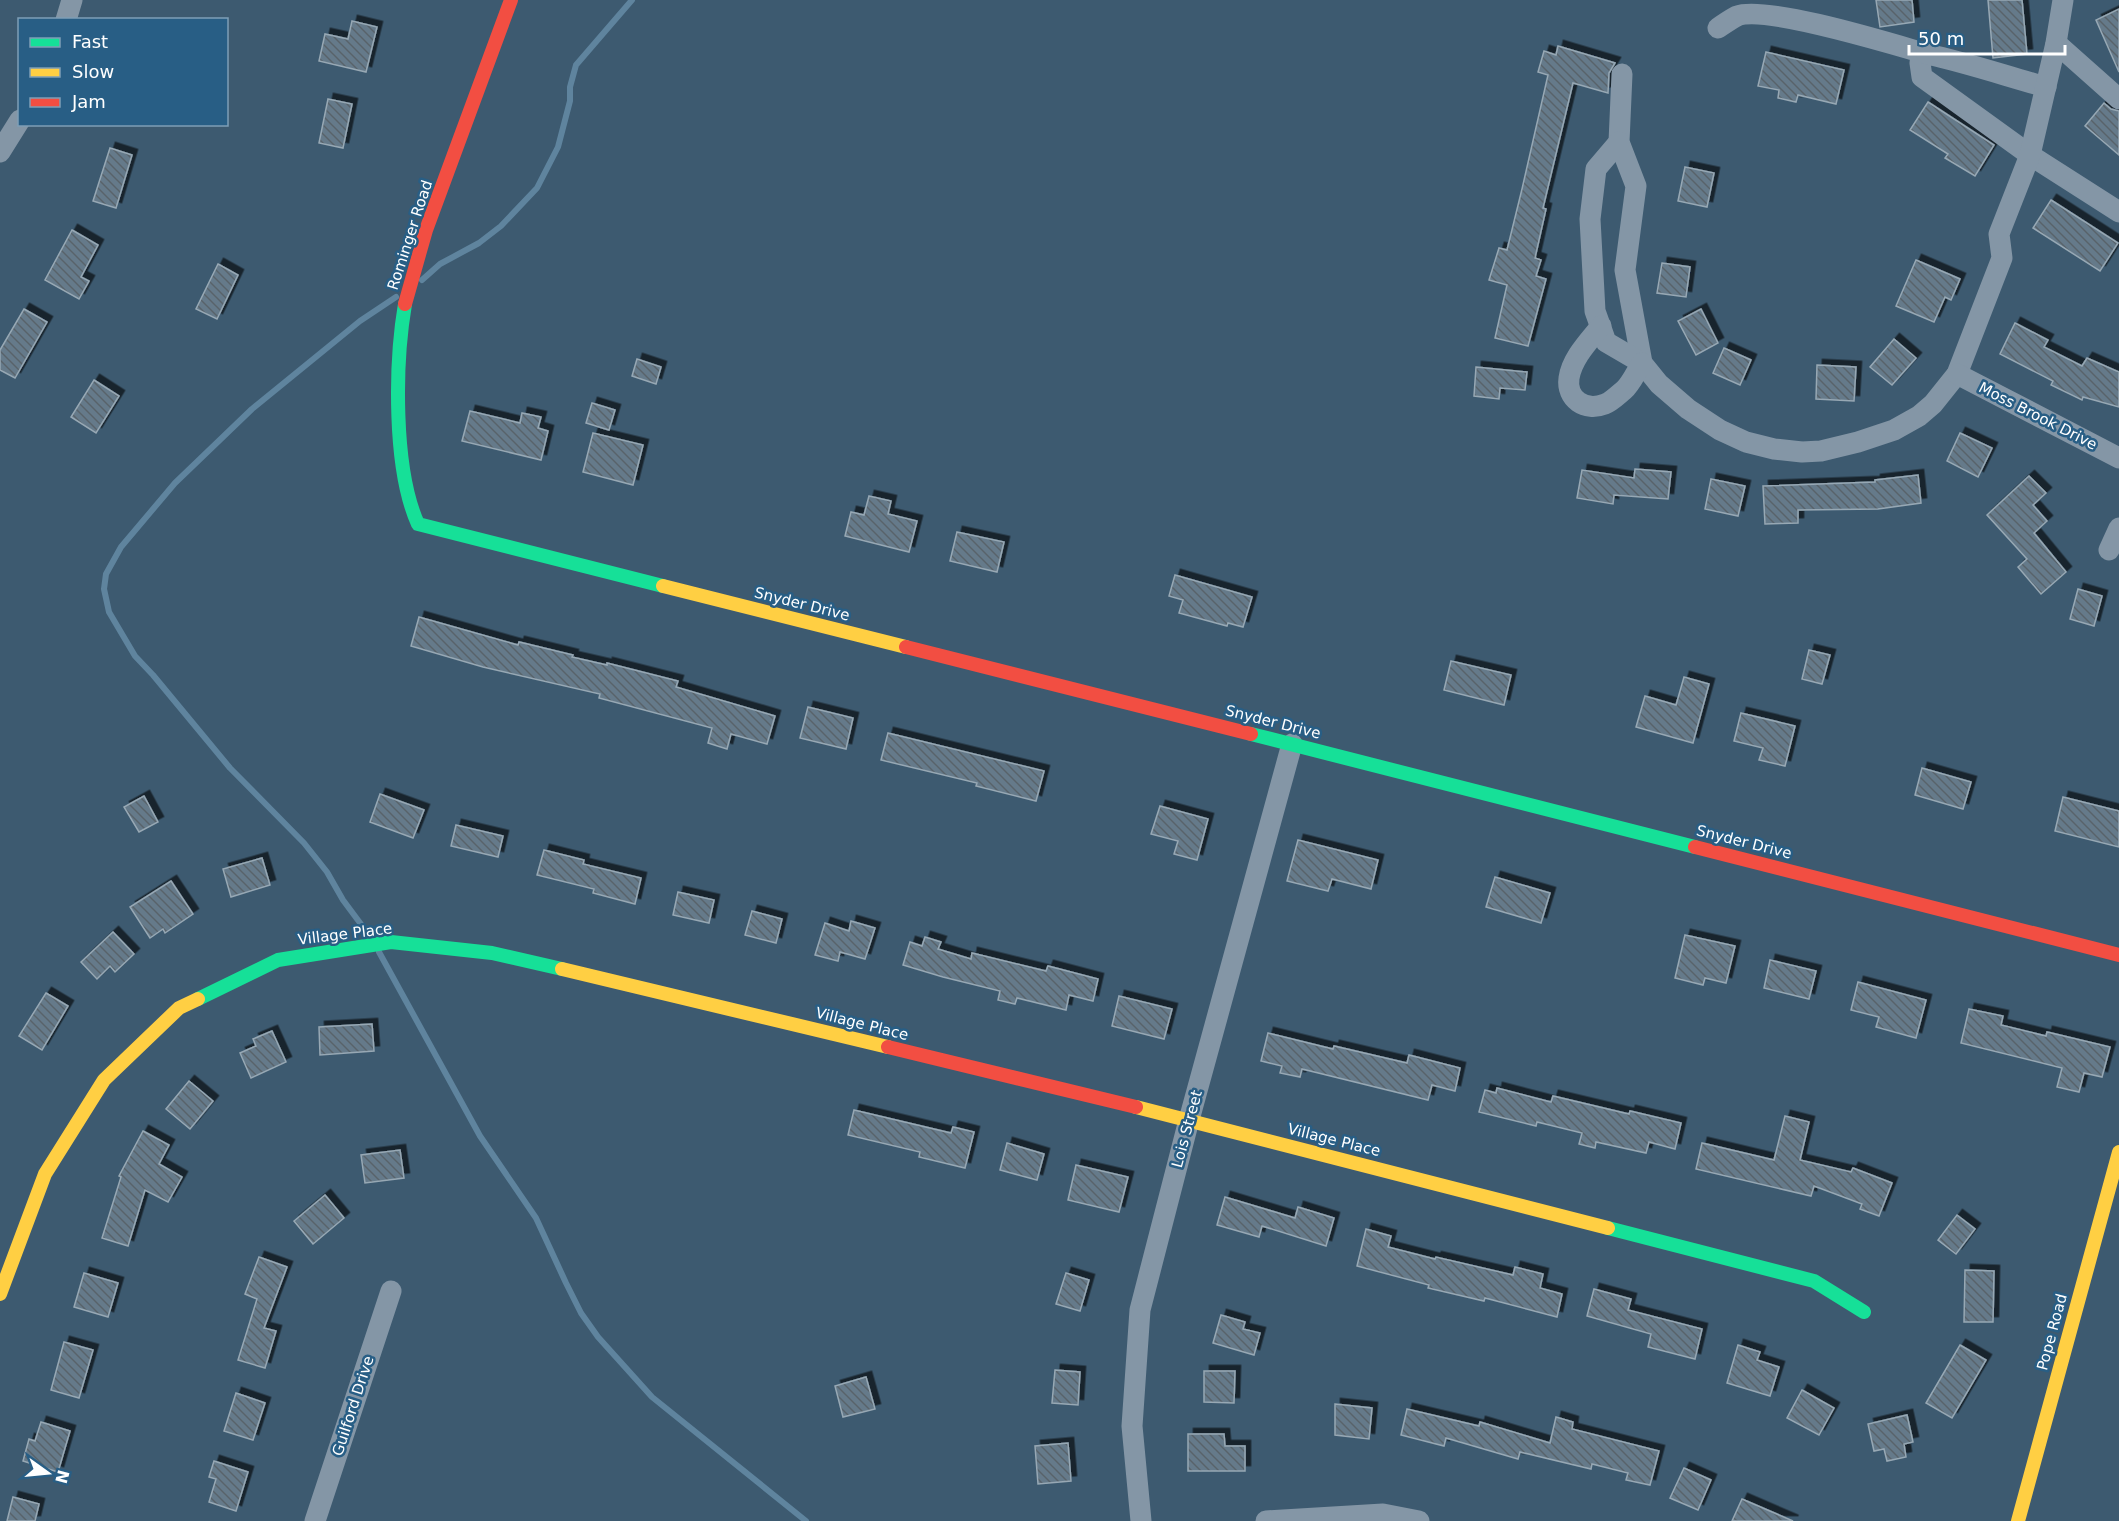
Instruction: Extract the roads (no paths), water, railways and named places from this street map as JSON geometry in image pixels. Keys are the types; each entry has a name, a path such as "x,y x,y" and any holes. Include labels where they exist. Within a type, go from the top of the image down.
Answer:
{"street":[{"path":"67,18 72,0"},
{"name":"Rominger Road","path":"418,524 405,489 400,423 398,375 403,319 410,282 434,210 511,0"},
{"path":"1619,142 1596,169 1590,219 1595,311 1606,342 1642,363 1659,384 1688,409 1720,430 1746,442 1774,449 1802,452 1821,451 1858,442 1894,430 1926,410 1957,374 2002,258 1999,234 2030,155 2056,43 2063,0"},
{"path":"1718,28 1739,15 1765,14 1799,20 1968,63 2046,87"},
{"path":"2056,43 2119,99"},
{"path":"1927,54 1920,63 1922,77 2030,155 2119,212"},
{"path":"1601,327 1582,348 1569,375 1569,390 1576,402 1589,407 1606,404 1626,388 1642,363 1625,270 1636,186 1619,142 1622,74"},
{"path":"0,152 18,123"},
{"name":"Moss Brook Drive","path":"1957,374 2119,458"},
{"name":"Snyder Drive","path":"418,524 2119,955"},
{"path":"2109,550 2119,528"},
{"name":"Lois Street","path":"1141,1521 1132,1426 1140,1310 1189,1120 1292,744"},
{"name":"Village Place","path":"0,1294 45,1174 86,1108 104,1080 179,1008 278,960 391,942 492,952 1189,1120 1814,1281 1864,1312"},
{"name":"Pope Road","path":"2018,1521 2119,1152"},
{"name":"Guilford Drive","path":"315,1521 391,1291"},
{"path":"1266,1521 1383,1514 1419,1521"}],"waterway":[{"path":"422,280 440,264 479,243 501,226 537,188 558,147 570,101 570,87 576,65 632,0"},
{"path":"369,935 343,900 327,872 304,843 230,768 135,656 109,612 104,589 106,574 121,547 175,483 252,409 360,321 396,297"},
{"path":"379,952 480,1136 536,1218 581,1313 598,1337 652,1397 806,1521"}]}
